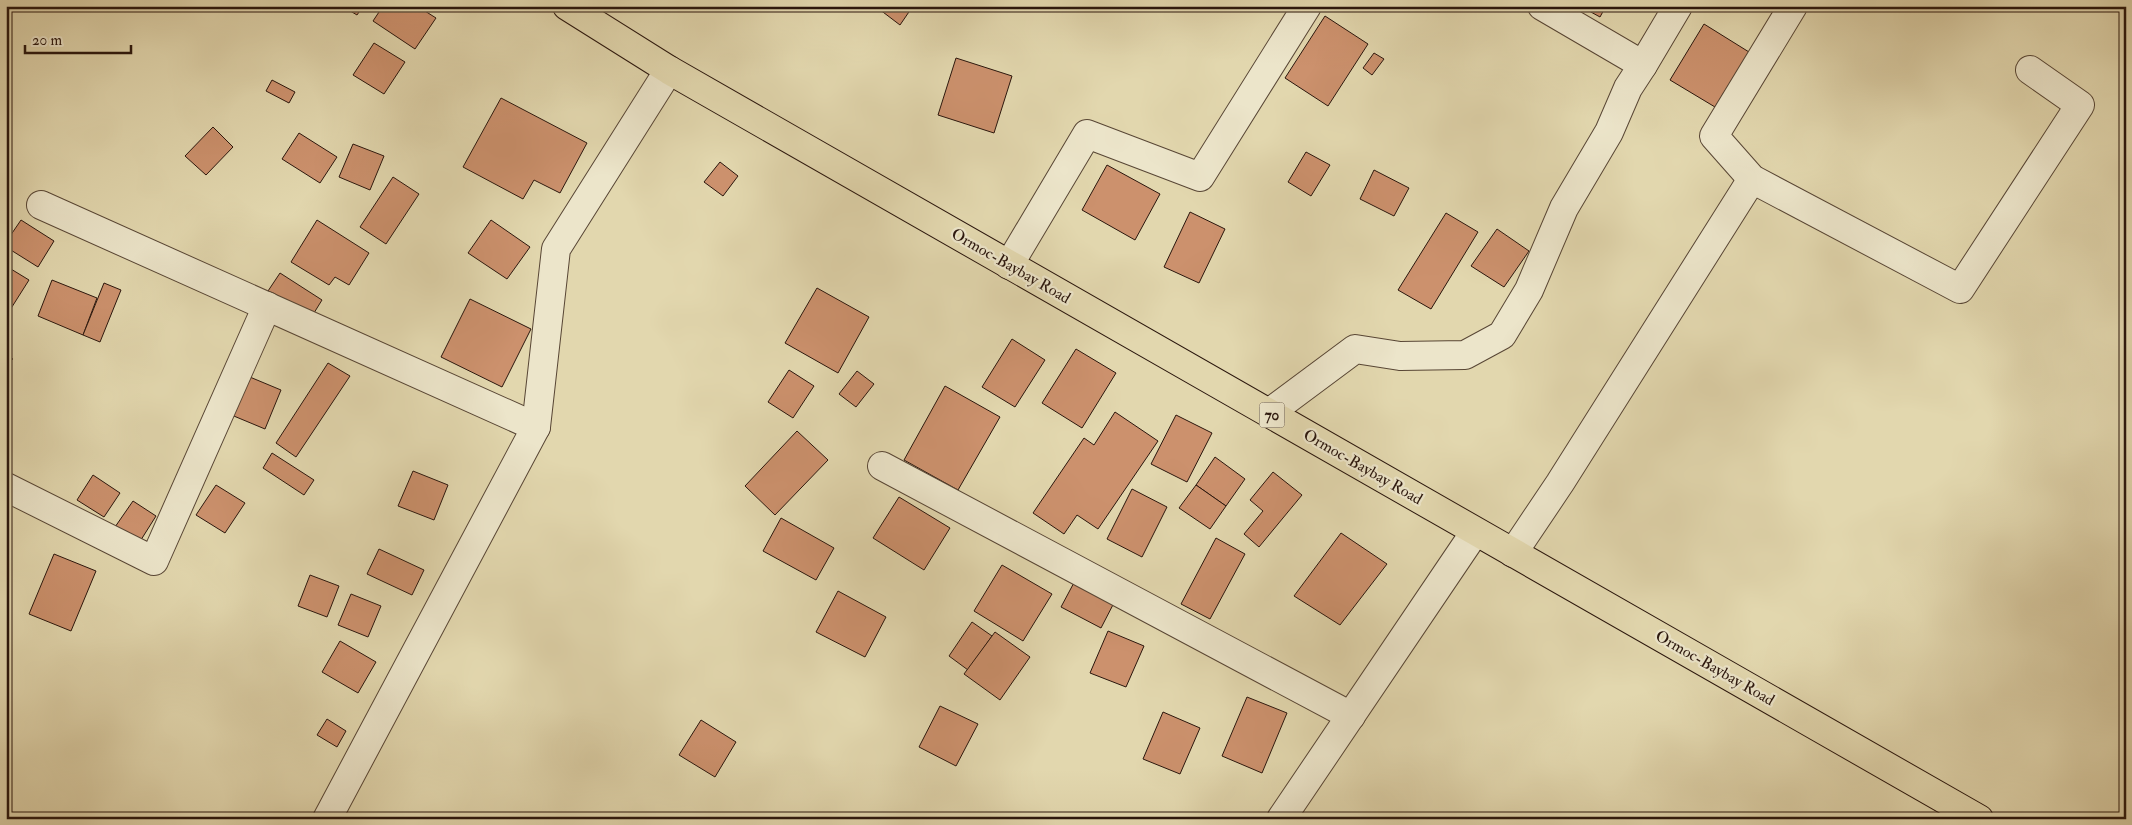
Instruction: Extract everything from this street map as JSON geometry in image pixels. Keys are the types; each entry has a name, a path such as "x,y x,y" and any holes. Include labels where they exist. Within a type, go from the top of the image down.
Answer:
{"highway":[{"name":"Ormoc-Baybay Road","path":"568,6 669,70 1979,819"}],"street":[{"path":"1009,265 1087,134 1200,177 1307,6"},
{"path":"1542,6 1643,65"},
{"path":"1269,413 1355,350 1400,356 1465,355 1502,335 1529,290 1564,208 1608,132 1628,88 1678,6"},
{"path":"1793,6 1714,136 1752,179 1960,289 2080,104 2030,70"},
{"path":"327,819 536,427 556,249 669,70"},
{"path":"1512,553 1560,483 1752,179"},
{"path":"41,205 536,427"},
{"path":"6,487 154,561 267,306"},
{"path":"882,466 1351,716"},
{"path":"1281,819 1476,532"}],"building":[{"path":"342,6 363,6 357,15"},
{"path":"383,6 417,6 436,18 415,49 373,21"},
{"path":"875,6 913,6 900,25"},
{"path":"1580,6 1606,6 1600,17"},
{"path":"1325,16 1368,44 1328,106 1285,78"},
{"path":"1704,24 1749,52 1715,107 1670,80"},
{"path":"374,43 405,62 384,94 353,75"},
{"path":"1374,53 1384,59 1372,75 1363,68"},
{"path":"956,58 1012,76 994,133 938,115"},
{"path":"272,80 295,92 289,103 266,91"},
{"path":"501,98 587,143 560,193 534,180 523,199 463,167"},
{"path":"213,127 233,147 206,175 185,156"},
{"path":"299,133 337,157 320,183 282,159"},
{"path":"353,144 384,156 370,190 339,177"},
{"path":"1306,152 1330,165 1311,196 1288,182"},
{"path":"720,162 738,176 723,196 704,182"},
{"path":"1107,165 1160,194 1135,240 1082,210"},
{"path":"1374,170 1409,188 1394,216 1360,199"},
{"path":"393,177 419,194 386,244 360,227"},
{"path":"1190,212 1225,229 1199,283 1164,267"},
{"path":"1446,213 1478,232 1431,309 1398,290"},
{"path":"21,220 54,241 38,267 6,247 6,242"},
{"path":"317,220 369,253 349,285 335,277 329,285 291,262"},
{"path":"491,220 530,247 507,279 468,253"},
{"path":"1497,229 1529,251 1504,287 1471,266"},
{"path":"6,266 29,280 10,310 6,307"},
{"path":"280,273 322,300 309,321 266,294"},
{"path":"52,280 97,298 83,335 38,316"},
{"path":"104,283 121,290 100,342 83,335"},
{"path":"817,288 869,317 838,373 785,343"},
{"path":"470,299 531,329 502,387 441,357"},
{"path":"1012,339 1045,360 1015,407 982,387"},
{"path":"1076,349 1116,373 1082,428 1042,403"},
{"path":"6,352 13,359 6,366"},
{"path":"328,363 350,376 296,457 276,443"},
{"path":"789,370 814,386 793,418 768,402"},
{"path":"857,371 874,384 856,407 839,394"},
{"path":"245,375 281,390 265,429 229,414"},
{"path":"945,386 1000,417 958,490 904,460"},
{"path":"1115,412 1158,441 1098,529 1077,515 1064,534 1033,513 1084,438 1094,445"},
{"path":"1176,415 1212,433 1187,482 1151,464"},
{"path":"797,431 828,460 775,515 745,486"},
{"path":"272,453 314,480 304,495 263,468"},
{"path":"1215,457 1245,479 1226,506 1196,485"},
{"path":"413,471 448,485 434,520 398,506"},
{"path":"1273,472 1302,495 1259,547 1244,534 1263,511 1250,500"},
{"path":"93,475 120,493 104,517 77,500"},
{"path":"216,485 245,503 225,533 196,515"},
{"path":"1196,485 1226,506 1210,529 1179,508"},
{"path":"1132,489 1167,507 1142,557 1107,539"},
{"path":"899,497 950,528 924,570 873,538"},
{"path":"133,501 156,516 139,543 115,527"},
{"path":"781,518 834,548 816,580 763,551"},
{"path":"1341,533 1387,564 1340,625 1294,596"},
{"path":"1216,538 1245,554 1210,619 1181,604"},
{"path":"379,549 424,570 412,595 367,574"},
{"path":"54,554 96,571 71,631 29,614"},
{"path":"1002,565 1052,594 1023,641 974,611"},
{"path":"310,575 339,586 327,617 298,606"},
{"path":"1077,577 1117,597 1101,628 1061,607"},
{"path":"838,591 886,617 865,657 816,632"},
{"path":"351,594 381,606 368,637 338,625"},
{"path":"972,622 992,636 968,670 949,656"},
{"path":"1108,631 1144,646 1126,687 1090,673"},
{"path":"995,632 1030,657 1000,700 964,674"},
{"path":"340,641 376,662 358,693 322,672"},
{"path":"1247,697 1287,713 1262,773 1222,756"},
{"path":"940,706 978,724 956,766 919,747"},
{"path":"1163,712 1200,728 1180,774 1143,759"},
{"path":"327,719 346,731 337,747 317,735"},
{"path":"701,720 736,742 715,777 679,755"}]}
